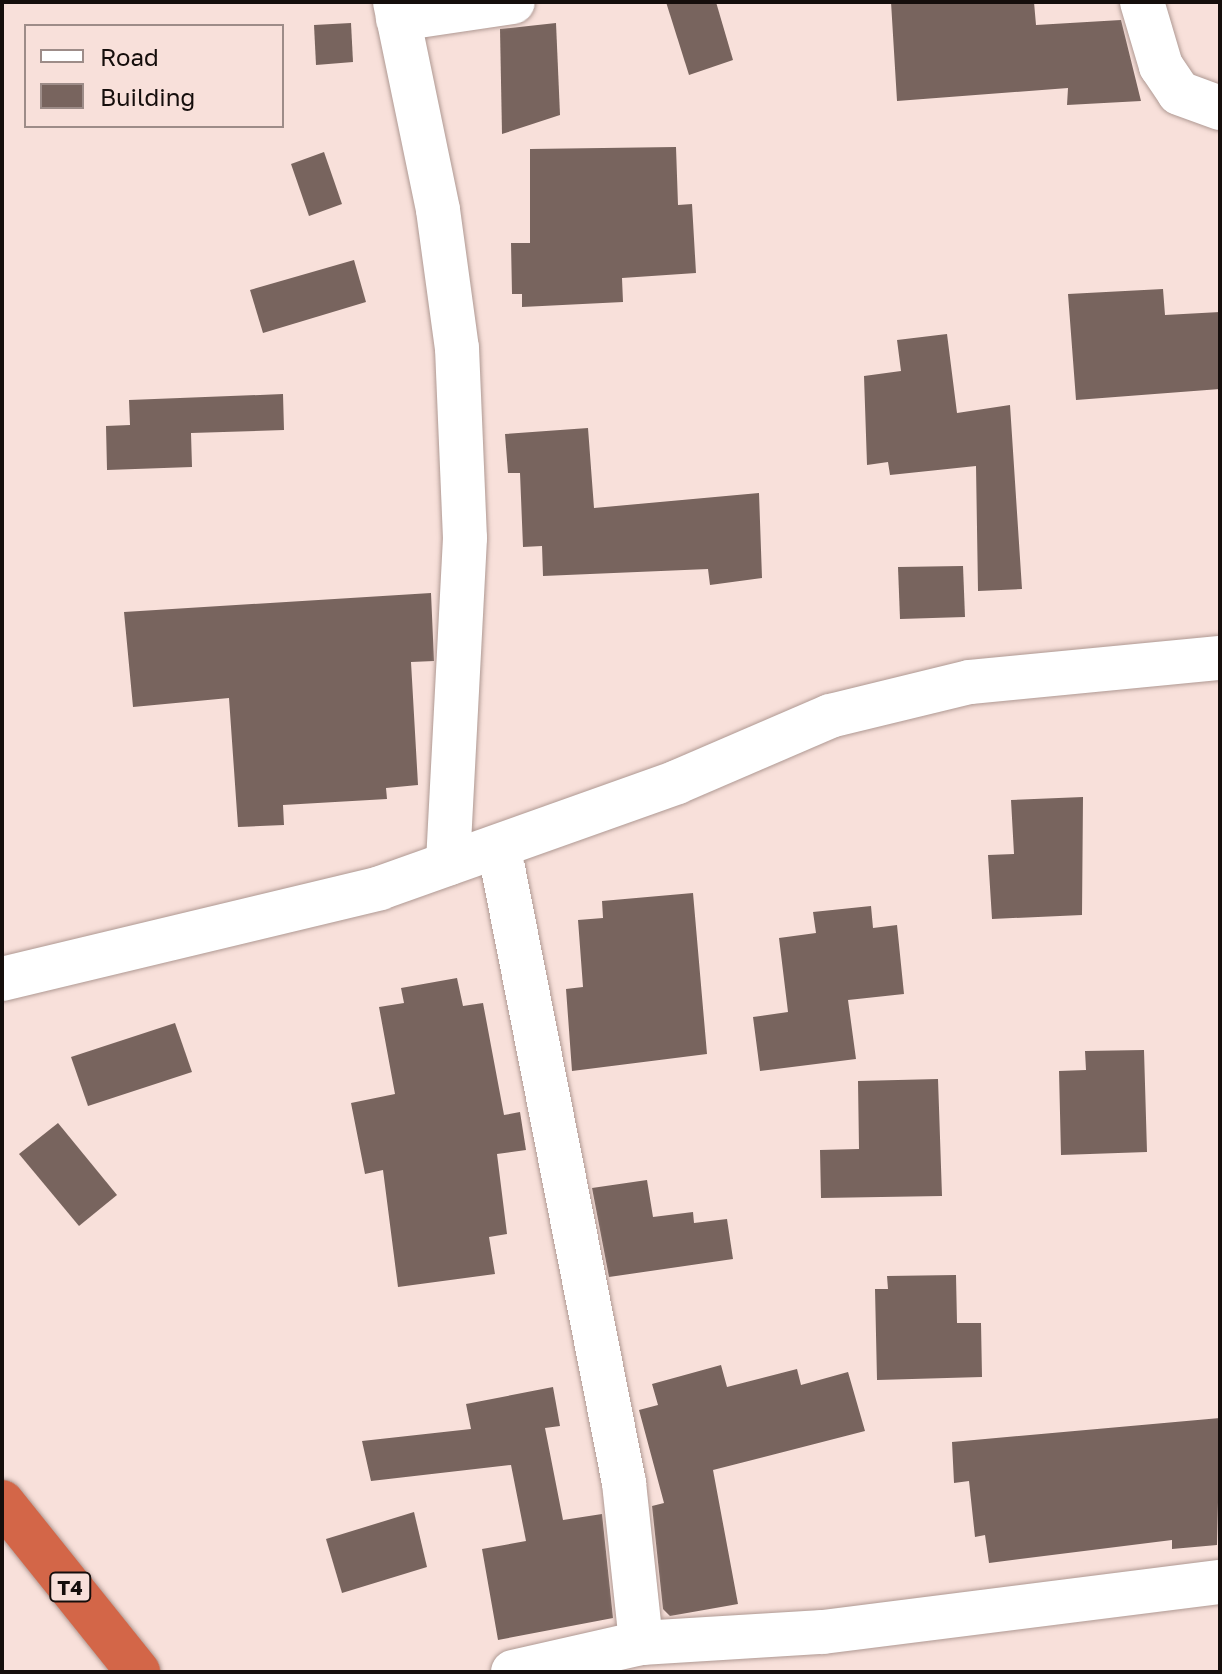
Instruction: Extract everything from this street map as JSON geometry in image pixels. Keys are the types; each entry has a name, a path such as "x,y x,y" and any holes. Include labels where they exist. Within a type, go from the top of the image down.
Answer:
{"highway":[{"name":"T4","path":"2,1502 138,1672"}],"street":[{"path":"448,864 465,538 457,348 438,210 396,11 513,2"},
{"path":"1142,2 1161,66 1179,93 1220,108"},
{"path":"2,979 380,888 677,782 830,716 970,682 1220,658"},
{"path":"503,868 624,1483 641,1643"},
{"path":"513,1672 641,1643 823,1632 1220,1582"}],"building":[{"path":"666,2 716,2 733,60 689,75"},
{"path":"891,2 1034,2 1036,25 1121,20 1141,101 1067,105 1068,88 897,101"},
{"path":"351,23 353,62 316,65 314,25"},
{"path":"556,23 560,115 502,134 500,29"},
{"path":"676,147 678,205 692,204 696,273 622,278 623,302 522,307 522,294 512,294 511,243 530,243 530,149"},
{"path":"324,152 342,204 309,216 291,164"},
{"path":"354,260 366,302 263,333 250,290"},
{"path":"1163,289 1165,315 1220,312 1220,389 1076,400 1068,294"},
{"path":"947,334 957,413 1010,405 1022,589 978,591 976,466 890,475 888,462 867,465 864,376 901,371 897,340"},
{"path":"283,394 284,430 191,433 192,467 107,470 106,426 130,425 129,400"},
{"path":"588,428 594,508 759,493 762,578 710,585 708,569 543,576 542,546 523,547 520,473 508,473 505,434"},
{"path":"963,566 965,617 900,619 898,567"},
{"path":"431,593 434,661 411,662 418,785 386,788 387,799 283,805 284,825 238,827 229,698 133,707 124,612"},
{"path":"1083,797 1082,915 992,919 988,855 1014,854 1011,800"},
{"path":"693,893 707,1054 572,1071 566,989 583,987 578,920 603,918 602,901"},
{"path":"871,906 873,928 897,925 904,994 848,1000 856,1059 760,1071 753,1017 788,1012 779,938 816,933 813,912"},
{"path":"457,978 463,1006 483,1003 504,1115 520,1112 526,1150 497,1154 507,1234 489,1237 495,1274 398,1287 383,1170 365,1174 351,1103 395,1094 379,1007 404,1003 401,988"},
{"path":"175,1023 192,1072 88,1106 71,1057"},
{"path":"1144,1050 1147,1152 1061,1155 1059,1071 1086,1070 1085,1051"},
{"path":"938,1079 942,1196 821,1198 820,1150 859,1149 858,1081"},
{"path":"58,1123 117,1195 79,1226 19,1154"},
{"path":"647,1180 653,1217 693,1212 694,1223 727,1219 733,1259 609,1277 592,1188"},
{"path":"956,1275 957,1323 981,1323 982,1377 877,1380 875,1289 888,1289 887,1276"},
{"path":"721,1365 727,1387 797,1369 801,1385 848,1372 865,1431 713,1470 738,1604 670,1616 663,1609 652,1506 664,1503 639,1410 658,1405 652,1384"},
{"path":"553,1387 560,1426 545,1428 563,1520 602,1514 613,1618 498,1640 482,1549 526,1541 511,1465 371,1481 362,1441 471,1429 466,1404"},
{"path":"1220,1418 1217,1545 1172,1549 1172,1540 989,1563 985,1535 975,1537 969,1481 954,1483 952,1442"},
{"path":"414,1512 427,1567 342,1593 326,1539"}]}
